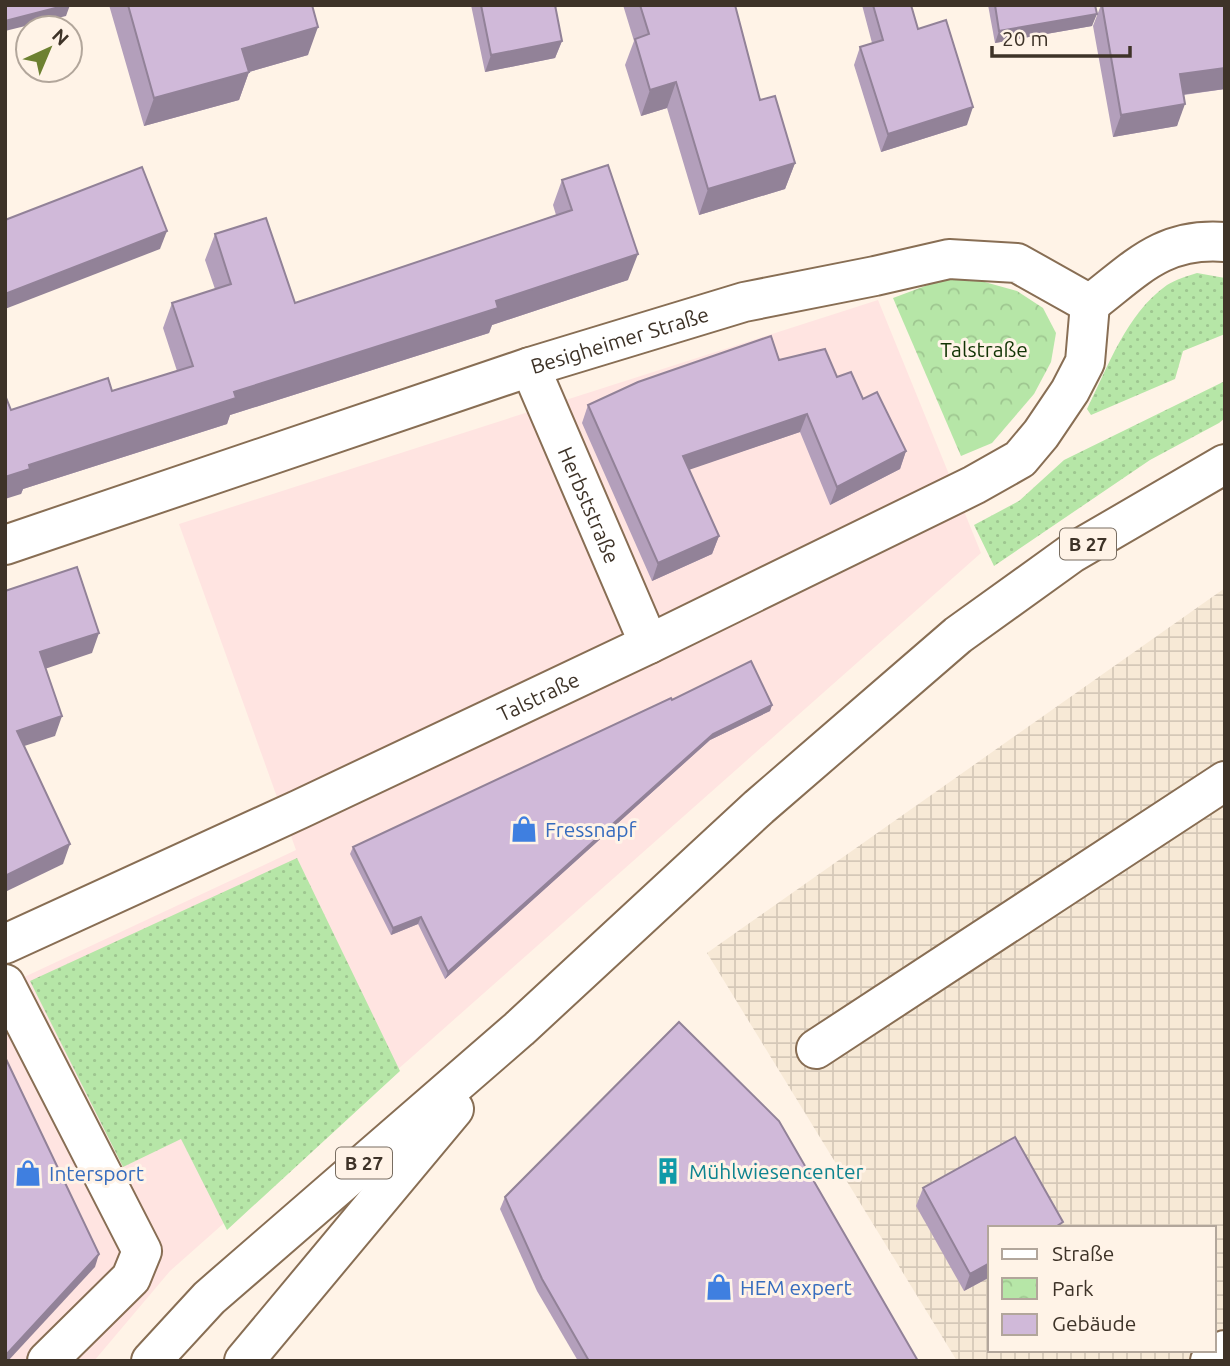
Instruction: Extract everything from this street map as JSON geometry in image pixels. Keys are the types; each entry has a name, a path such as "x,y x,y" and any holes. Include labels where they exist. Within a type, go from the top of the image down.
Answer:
{"street":[{"path":"1090,304 1151,258 1174,246 1201,240 1225,242"},
{"name":"Besigheimer Straße","path":"5,545 530,368 744,302 949,259 1017,263 1090,304"},
{"name":"Talstraße","path":"5,944 300,809 649,644 974,485 1020,459 1041,435 1070,391 1085,362 1090,304"},
{"name":"Herbststraße","path":"530,368 649,644"},
{"name":"B 27","path":"151,1361 209,1298 519,1029 759,807 958,635 1072,553 1225,464"},
{"path":"816,1049 1225,781"},
{"path":"5,984 142,1251 131,1278 47,1361"},
{"name":"B 27","path":"244,1361 426,1145 519,1029"},
{"path":"1210,1361 1225,1350"}],"shaded area":[{"path":"878,300 981,553 170,1271 94,1361 5,1361 5,986 296,850 179,524"},
{"path":"1225,588 1225,1361 957,1361 707,953"}],"green space":[{"path":"1197,273 1225,278 1225,334 1183,351 1175,379 1091,415 1087,409 1120,342 1140,311 1167,285"},
{"name":"Talstraße","path":"944,279 981,281 1017,291 1043,308 1056,333 1051,362 1034,394 992,443 961,456 893,298"},
{"path":"1225,381 1225,418 1219,423 1150,460 994,566 974,525 1019,501 1064,460"},
{"path":"297,858 400,1071 227,1230 181,1139 123,1167 30,981"}],"building":[{"path":"5,5 67,5 32,14 14,14 14,19 5,21"},
{"path":"128,5 312,5 318,27 242,49 249,72 154,98"},
{"path":"481,5 555,5 562,41 491,55"},
{"path":"640,5 735,5 760,100 775,96 795,163 708,189 676,82 650,90 635,39 649,34"},
{"path":"873,5 911,5 918,29 946,20 973,107 888,134 860,47 883,40"},
{"path":"995,5 1095,5 1097,14 999,31"},
{"path":"1102,5 1225,5 1225,68 1180,74 1185,104 1121,115"},
{"path":"608,165 638,254 496,301 498,308 234,392 236,398 29,465 30,469 5,477 5,395 11,410 108,378 112,391 193,366 172,303 231,284 215,234 266,218 295,303 572,210 562,180"},
{"path":"142,167 167,231 5,294 5,220"},
{"path":"771,336 779,360 825,349 837,377 851,372 863,399 877,392 906,451 837,487 807,414 683,456 719,536 658,563 588,405 638,382"},
{"path":"77,567 99,633 40,652 62,716 17,731 70,844 5,876 5,591"},
{"path":"751,661 772,705 713,734 448,972 421,917 393,928 353,847"},
{"name":"Mühlwiesencenter","path":"679,1022 779,1121 918,1361 589,1361 542,1279 505,1197"},
{"name":"Intersport","path":"5,1057 99,1254 5,1356"},
{"path":"1015,1137 1063,1222 1057,1226 988,1226 988,1264 970,1274 923,1188"}],"place":[{"name":"Fressnapf","path":"524,829"},
{"name":"Mühlwiesencenter","path":"668,1171"},
{"name":"Intersport","path":"28,1173"},
{"name":"HEM expert","path":"719,1287"}]}
